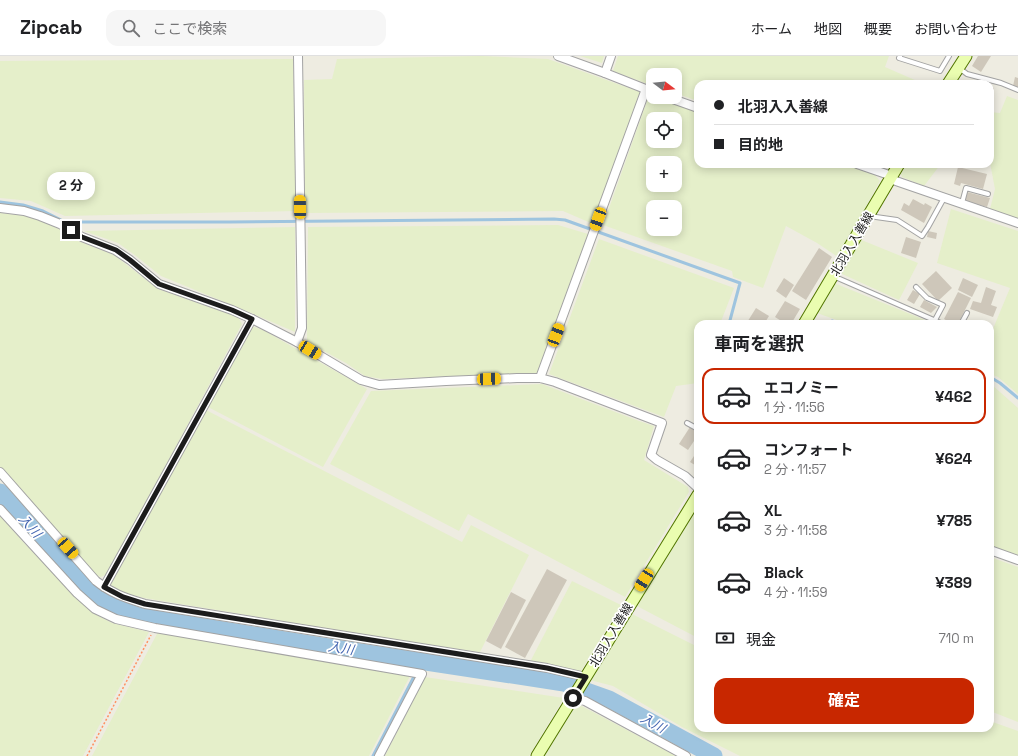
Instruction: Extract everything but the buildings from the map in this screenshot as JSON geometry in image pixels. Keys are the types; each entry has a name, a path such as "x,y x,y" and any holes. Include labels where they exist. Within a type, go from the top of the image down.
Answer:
{"main road":[{"path":"950,80 966,56"},
{"name":"北羽入入善線","path":"806,320 897,168"},
{"name":"北羽入入善線","path":"537,756 694,501"}],"street":[{"path":"297,342 302,328 298,56"},
{"path":"558,56 646,89"},
{"path":"605,73 611,56"},
{"path":"540,378 646,101"},
{"path":"682,102 694,107"},
{"path":"867,168 944,198 1018,223"},
{"path":"0,208 24,211 40,216 60,224 82,237 116,250 159,284 232,310 252,319 297,342 361,380 379,386 446,381 540,378 555,382 662,423 652,456 656,460 685,476 694,484"},
{"path":"104,587 252,319"},
{"path":"0,472 96,581 123,597 145,604 547,668 585,679"},
{"path":"0,509 77,593 94,609 116,619 155,628 422,674 379,756"},
{"path":"994,551 1018,560"},
{"path":"574,696 686,756"}],"lane":[{"path":"900,56 899,58 940,72 949,56"},
{"path":"958,68 967,74 987,80"},
{"path":"994,82 1018,90"},
{"path":"962,204 966,188 988,194"},
{"path":"868,216 897,220 922,236 944,198"},
{"path":"833,276 935,320 943,305 927,298 916,287"},
{"path":"963,320 967,313"},
{"path":"687,423 694,427"}],"path":[{"path":"87,756 155,628"}],"green space":[{"path":"481,56 548,59 640,92 593,224 563,211 305,213 304,80 332,79 337,59"},
{"path":"580,56 604,56 602,63"},
{"path":"618,56 889,56 885,67 915,80 694,80 694,100 682,95 682,68 646,68 646,83 613,71"},
{"path":"293,59 296,211 65,216 31,201 0,198 0,61"},
{"path":"1007,96 1018,100 1018,219 990,209 995,189 991,168 994,168 994,112 1000,113"},
{"path":"646,104 675,104 694,111 694,168 857,168 874,174 880,181 838,257 817,243 786,226 763,288 733,277 732,271 603,225"},
{"path":"902,168 938,168 924,186 902,177 900,172"},
{"path":"951,209 1018,231 1018,394 998,377 994,376 994,326 1010,288 937,263"},
{"path":"0,213 26,216 61,230 78,241 114,255 158,289 238,317 242,324 107,574 101,577 95,575 0,468"},
{"path":"558,225 588,234 538,373 382,379 365,376 346,363 307,342 308,227"},
{"path":"295,227 295,332 161,276 118,243 84,231"},
{"path":"599,239 734,288 722,320 694,320 694,384 676,386 664,417 549,374"},
{"path":"859,239 918,263 899,300 840,273"},
{"path":"834,283 925,320 837,320 817,313"},
{"path":"252,326 263,330 367,389 323,467 208,407"},
{"path":"542,384 654,426 644,460 688,487 689,492 625,597 468,514 459,531 330,464 371,391"},
{"path":"994,387 1018,408 1018,556 994,547"},
{"path":"206,410 462,542 471,525 529,555 480,652 421,644 144,598 116,591 110,586"},
{"path":"694,510 694,636 635,605"},
{"path":"0,516 26,545 93,613 112,623 149,632 83,756 0,756"},
{"path":"994,558 1018,567 1018,722 994,713"},
{"path":"572,581 621,605 581,671 530,662"},
{"path":"632,614 694,645 694,732 994,732 994,722 1018,731 1018,756 740,756 682,727 613,686 590,680"},
{"path":"158,632 410,676 369,756 92,756"},
{"path":"425,677 564,698 529,756 385,756"},
{"path":"576,703 676,756 543,756"}],"waterway":[{"path":"0,202 23,205 43,211 65,222 565,220 740,283 730,320"},
{"path":"994,379 1018,398"},
{"name":"入川","path":"0,492 85,586 112,606 138,616 564,683 609,699 714,756"},
{"path":"373,756 422,661"}],"route":[{"path":"71,230 82,237 116,250 159,284 232,310 252,319 104,587 123,597 145,604 547,668 586,677 573,698"}]}
